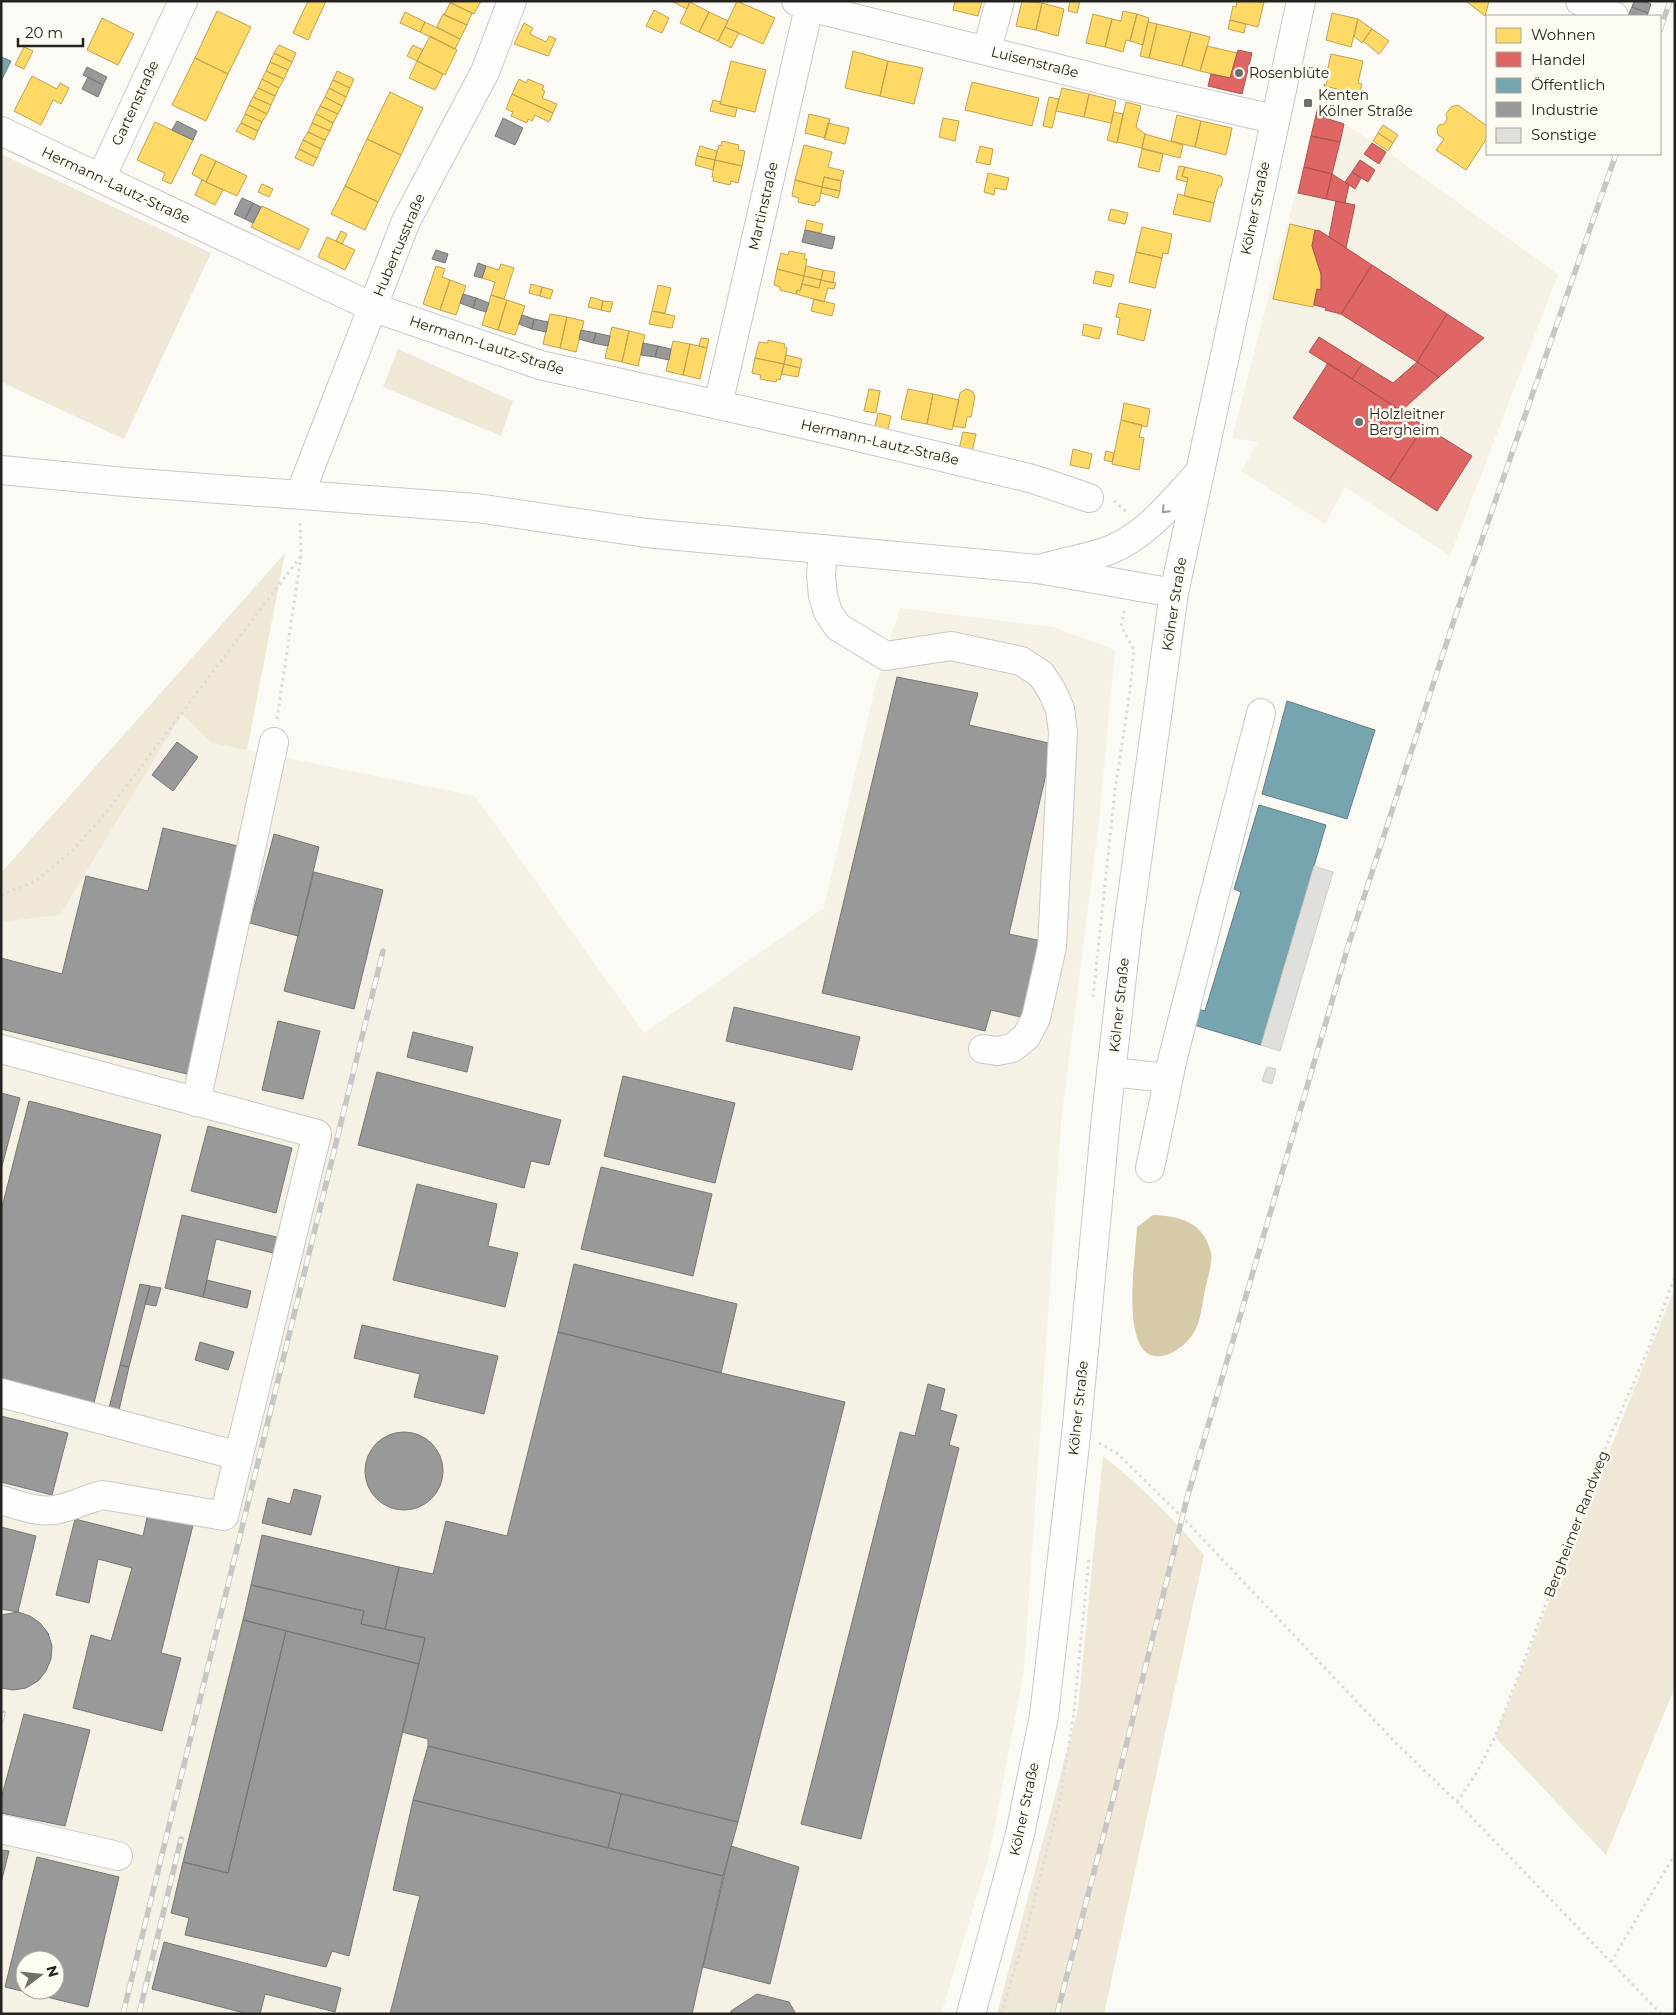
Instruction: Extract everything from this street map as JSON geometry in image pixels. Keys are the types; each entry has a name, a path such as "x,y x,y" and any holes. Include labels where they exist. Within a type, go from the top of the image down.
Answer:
{"main road":[{"name":"Gartenstraße","path":"101,178 183,1"},
{"name":"Hubertusstraße","path":"300,494 406,221 485,72 512,1"},
{"path":"987,50 1000,1"},
{"name":"Kölner Straße","path":"971,2014 1020,1834 1044,1716 1076,1435 1111,1072 1127,933 1174,593 1274,119 1301,1"},
{"path":"1580,1 1612,15"},
{"name":"Luisenstraße","path":"803,4 1124,85 1274,119"},
{"name":"Martinstraße","path":"718,405 803,4"},
{"name":"Hermann-Lautz-Straße","path":"1,131 372,307 540,364 1033,479 1088,498"},
{"path":"1,470 125,482 477,508 646,533 1038,569 1174,593"},
{"path":"1038,569 1110,550 1142,532 1156,520 1198,474"},
{"path":"823,549 821,576 823,596 828,612 838,627 886,656 951,646 1021,661 1041,674 1060,708 1063,732 1052,947 1036,1018 1026,1036 1012,1048 997,1051 983,1049"},
{"path":"1150,1168 1168,1078 1261,713"},
{"path":"196,1102 274,742"},
{"path":"1,1049 317,1134 224,1516 103,1495 57,1510 37,1510 1,1500"},
{"path":"1111,1072 1168,1078"},
{"path":"1,1393 239,1456"},
{"path":"1,1829 118,1856"}],"path":[{"path":"274,742 300,556 300,494"},
{"path":"1,894 36,882 79,844 105,814 300,556"},
{"name":"Bergheimer Randweg","path":"1457,1802 1477,1772 1495,1737 1609,1440 1647,1352 1675,1276"},
{"path":"1076,1435 1100,1443 1118,1454 1183,1518 1396,1744 1457,1802 1661,2014"},
{"path":"1611,1962 1675,1854"}],"shaded area":[{"path":"1318,107 1329,110 1327,118 1341,121 1390,154 1558,274 1450,556 1345,487 1325,524 1241,471 1258,442 1232,438"},
{"path":"1,154 211,253 124,439 1,382"},
{"path":"398,349 513,401 501,436 383,387"},
{"path":"285,553 247,750 212,743 182,714 60,915 1,922 1,873"},
{"path":"900,608 1053,627 1115,650 1099,822 1061,1122 1024,1670 989,1856 941,2014 1,2014 1,922 60,915 182,714 213,743 475,796 644,1033 824,908 875,688"},
{"path":"1153,1215 1172,1217 1190,1223 1203,1234 1211,1253 1211,1266 1196,1329 1188,1341 1181,1347 1165,1355 1157,1356 1149,1354 1143,1349 1138,1340 1132,1300 1137,1227"},
{"path":"1675,1287 1675,1687 1606,1855 1495,1737"},
{"path":"1103,1456 1156,1503 1204,1555 1104,2014 997,2014 1078,1709"}],"building: Wohnen":[{"path":"308,1 326,1 308,40 293,33"},
{"path":"448,1 481,1 474,14"},
{"path":"671,1 690,1 687,9"},
{"path":"737,1 775,18 763,44 725,27"},
{"path":"955,1 982,1 978,16 953,10"},
{"path":"1022,1 1042,3 1036,30 1016,26"},
{"path":"1070,1 1080,1 1077,13 1068,11"},
{"path":"1237,1 1264,2 1258,27 1230,20 1233,6 1236,7"},
{"path":"1466,1 1489,1 1485,16"},
{"path":"690,2 709,12 699,32 680,23"},
{"path":"450,3 472,13 467,25 444,15"},
{"path":"1042,3 1064,9 1058,36 1036,30"},
{"path":"654,10 669,18 662,33 646,26"},
{"path":"217,11 251,27 228,74 195,58"},
{"path":"1123,11 1137,14 1130,41 1126,40 1123,52 1105,47 1112,19 1121,21"},
{"path":"405,12 425,22 420,32 400,23"},
{"path":"709,12 728,21 718,41 699,32"},
{"path":"1332,13 1358,19 1351,47 1326,40"},
{"path":"443,14 467,25 460,39 437,27"},
{"path":"1093,14 1112,19 1105,47 1086,43"},
{"path":"1137,14 1149,18 1143,45 1130,41"},
{"path":"102,18 134,34 118,65 87,50"},
{"path":"1358,19 1372,29 1362,43 1354,36"},
{"path":"1230,20 1246,24 1244,33 1228,29"},
{"path":"425,22 460,39 455,49 420,32"},
{"path":"1148,22 1157,24 1149,58 1140,56"},
{"path":"524,23 533,28 530,34 546,42 549,36 556,39 548,56 514,44"},
{"path":"1157,24 1191,32 1182,66 1149,58"},
{"path":"725,27 739,33 731,48 718,41"},
{"path":"1372,29 1389,41 1379,54 1363,41"},
{"path":"1191,32 1210,37 1200,71 1182,66"},
{"path":"430,36 457,50 445,75 417,61"},
{"path":"279,45 296,53 292,62 274,53"},
{"path":"413,45 423,50 417,61 407,56"},
{"path":"1207,46 1237,53 1230,78 1200,71"},
{"path":"24,47 33,51 24,69 15,65"},
{"path":"853,51 888,61 880,96 845,88"},
{"path":"274,53 292,62 288,70 270,62"},
{"path":"1331,54 1363,61 1358,83 1362,84 1359,94 1324,86 1324,84 1326,85 1329,73 1327,72"},
{"path":"195,58 228,74 206,121 172,105"},
{"path":"417,61 443,74 435,90 409,78"},
{"path":"731,61 766,70 755,112 720,104"},
{"path":"888,61 923,68 914,104 880,96"},
{"path":"270,62 288,70 284,79 266,71"},
{"path":"266,71 284,79 279,88 262,79"},
{"path":"337,71 354,79 350,88 333,80"},
{"path":"32,76 57,89 60,83 69,88 61,104 53,100 41,125 14,111"},
{"path":"262,79 279,88 275,96 258,88"},
{"path":"519,79 526,83 528,79 544,86 542,90 545,91 542,98 557,104 553,113 512,94"},
{"path":"333,80 350,88 346,97 329,88"},
{"path":"972,82 1039,98 1032,126 965,110"},
{"path":"258,88 275,96 271,105 253,97"},
{"path":"329,88 346,97 342,106 325,97"},
{"path":"1062,88 1089,94 1084,117 1056,111"},
{"path":"390,92 423,108 401,155 367,139"},
{"path":"512,94 553,113 549,122 535,115 532,121 528,119 527,123 511,116 513,112 506,109"},
{"path":"1089,94 1116,101 1111,123 1084,117"},
{"path":"253,97 271,105 267,114 249,105"},
{"path":"325,97 342,106 338,114 320,106"},
{"path":"1049,97 1059,99 1052,128 1043,126"},
{"path":"713,100 721,102 720,104 737,108 735,117 710,111"},
{"path":"1126,102 1141,106 1136,127 1145,134 1142,148 1117,142"},
{"path":"249,105 267,114 262,122 245,114"},
{"path":"1458,105 1486,125 1486,140 1466,170 1436,150 1444,139 1438,135 1437,129 1439,125 1444,124 1447,119 1446,114 1451,107"},
{"path":"320,106 338,114 333,123 316,114"},
{"path":"1114,112 1123,114 1117,143 1107,140"},
{"path":"245,114 262,122 258,131 241,123"},
{"path":"316,114 333,123 330,131 312,123"},
{"path":"809,114 830,119 825,138 805,133"},
{"path":"1177,115 1201,121 1195,147 1171,141"},
{"path":"943,118 959,121 955,141 939,137"},
{"path":"1201,121 1232,128 1226,155 1195,147"},
{"path":"155,122 193,140 171,184 162,180 165,173 137,160"},
{"path":"241,123 258,131 254,140 236,131"},
{"path":"312,123 330,131 325,140 308,132"},
{"path":"828,123 849,128 845,144 824,139"},
{"path":"1383,125 1398,135 1393,143 1378,133"},
{"path":"308,132 325,140 321,149 303,140"},
{"path":"1378,133 1393,143 1388,151 1373,141"},
{"path":"1145,134 1183,145 1180,158 1142,148"},
{"path":"367,139 401,155 378,202 345,186"},
{"path":"303,140 321,149 317,158 299,149"},
{"path":"722,141 739,145 738,150 745,151 742,166 715,160"},
{"path":"804,145 832,152 828,167 844,171 841,181 824,177 822,187 795,180"},
{"path":"700,146 717,151 715,160 697,156"},
{"path":"980,146 993,149 990,165 976,162"},
{"path":"299,149 317,158 313,166 295,158"},
{"path":"1142,149 1163,154 1159,172 1138,167"},
{"path":"201,154 216,161 206,182 192,174"},
{"path":"697,156 715,160 713,170 695,165"},
{"path":"715,160 742,166 738,183 731,181 730,185 713,181"},
{"path":"216,161 247,176 237,196 206,182"},
{"path":"1179,166 1185,167 1182,176 1188,178 1187,182 1176,179"},
{"path":"1185,167 1221,176 1223,179 1221,186 1218,188 1214,203 1184,196 1188,178 1182,176"},
{"path":"988,173 1009,178 1006,190 995,188 994,195 984,192"},
{"path":"824,177 841,181 840,191 822,187"},
{"path":"202,180 223,190 215,205 195,195"},
{"path":"795,180 822,187 819,202 816,202 815,206 798,202 799,198 792,196"},
{"path":"262,184 273,189 269,197 258,192"},
{"path":"345,186 378,202 365,230 331,214"},
{"path":"822,187 840,191 838,198 821,193"},
{"path":"1178,194 1214,203 1210,222 1173,214"},
{"path":"262,206 309,229 299,250 251,227"},
{"path":"1111,209 1128,213 1125,224 1108,220"},
{"path":"807,220 823,224 821,233 805,230"},
{"path":"1290,224 1315,230 1312,246 1321,274 1321,290 1317,289 1313,307 1273,299"},
{"path":"1142,227 1172,234 1168,254 1163,253 1162,258 1136,252"},
{"path":"341,231 347,234 342,244 336,241"},
{"path":"327,237 355,250 345,270 318,257"},
{"path":"789,251 805,254 804,259 807,259 804,276 777,269 781,253 788,255"},
{"path":"1136,252 1162,258 1155,288 1129,282"},
{"path":"501,264 514,268 504,299 491,295 495,282 482,278 486,266 499,270"},
{"path":"436,266 445,269 442,277 450,280 440,310 423,304"},
{"path":"806,266 823,270 821,280 804,276"},
{"path":"777,269 804,276 800,291 797,290 796,294 780,290 780,287 774,285"},
{"path":"823,270 835,272 833,283 821,280"},
{"path":"1096,271 1114,275 1111,287 1093,283"},
{"path":"804,276 821,280 819,288 802,284"},
{"path":"450,280 466,286 456,315 440,310"},
{"path":"821,280 836,283 834,289 828,288 824,302 796,294 797,290 800,291 802,284 819,288"},
{"path":"531,284 542,287 540,296 529,293"},
{"path":"658,285 671,288 665,313 652,311"},
{"path":"542,287 553,290 550,299 540,296"},
{"path":"491,295 507,300 498,330 482,325"},
{"path":"591,297 603,301 601,310 588,307"},
{"path":"814,299 835,304 832,316 811,311"},
{"path":"507,300 525,306 515,335 498,330"},
{"path":"603,301 613,302 610,312 601,310"},
{"path":"1119,303 1151,310 1144,341 1117,334 1120,318 1116,317"},
{"path":"652,311 675,316 672,328 649,324"},
{"path":"550,314 567,317 560,348 543,344"},
{"path":"567,317 584,321 576,352 560,348"},
{"path":"1084,324 1102,328 1099,339 1082,335"},
{"path":"612,327 629,331 622,362 605,358"},
{"path":"629,331 645,335 638,366 622,362"},
{"path":"701,338 709,339 707,348 699,346"},
{"path":"768,340 785,344 784,347 787,348 784,364 755,358 759,342 768,343"},
{"path":"673,341 690,344 683,375 666,371"},
{"path":"690,344 707,348 700,379 683,375"},
{"path":"786,355 802,359 800,368 784,364"},
{"path":"755,358 784,364 780,380 777,379 776,382 760,379 761,375 752,373"},
{"path":"784,364 800,368 798,377 781,374"},
{"path":"869,389 880,391 876,413 864,411"},
{"path":"908,389 933,394 927,424 901,419"},
{"path":"966,389 972,391 975,396 971,417 967,417 965,428 953,426 960,393"},
{"path":"933,394 959,400 952,430 927,424"},
{"path":"1124,403 1150,409 1147,427 1121,420"},
{"path":"878,413 891,416 887,433 874,431"},
{"path":"1121,420 1142,425 1139,437 1144,438 1139,470 1112,464"},
{"path":"963,432 976,434 972,452 959,449"},
{"path":"1073,449 1092,454 1089,469 1070,465"},
{"path":"1106,451 1114,453 1112,462 1104,460"}],"building: Handel":[{"path":"1238,50 1252,53 1242,94 1208,86 1211,74 1230,78"},
{"path":"1318,107 1329,110 1327,118 1316,115"},
{"path":"1316,115 1344,124 1340,142 1311,136"},
{"path":"1311,136 1340,142 1332,174 1304,167"},
{"path":"1372,143 1386,152 1379,164 1364,154"},
{"path":"1360,160 1375,170 1368,182 1352,172"},
{"path":"1304,167 1332,174 1326,199 1298,193"},
{"path":"1352,172 1361,178 1355,189 1345,182"},
{"path":"1332,174 1349,185 1345,203 1326,199"},
{"path":"1336,201 1355,205 1346,248 1329,237"},
{"path":"1315,230 1320,231 1372,265 1341,314 1314,305 1317,289 1321,290 1321,274 1312,246"},
{"path":"1372,265 1447,314 1417,362 1341,314"},
{"path":"1447,314 1484,338 1439,377 1417,362"},
{"path":"1319,337 1362,364 1352,379 1309,352"},
{"path":"1417,362 1439,377 1401,411 1352,379 1362,364 1393,383"},
{"name":"Holzleitner Bergheim","path":"1328,363 1424,426 1389,480 1293,418"},
{"path":"1424,426 1472,456 1437,511 1389,480"}],"building: Öffentlich":[{"path":"1,57 11,61 1,81"},
{"path":"1287,701 1375,730 1347,819 1262,794"},
{"path":"1259,805 1326,825 1261,1045 1194,1025 1198,1009 1205,1011 1241,892 1234,889"}],"building: Industrie":[{"path":"1634,1 1643,1 1651,4 1648,13 1632,7"},
{"path":"1632,7 1648,13 1647,15 1628,15"},
{"path":"87,67 107,77 103,85 83,75"},
{"path":"88,77 103,85 98,97 82,89"},
{"path":"503,118 523,128 515,145 495,136"},
{"path":"177,121 197,131 193,140 172,130"},
{"path":"242,198 253,203 245,219 234,214"},
{"path":"253,203 261,207 253,223 245,219"},
{"path":"805,230 835,237 832,249 802,242"},
{"path":"436,250 448,254 445,263 432,259"},
{"path":"478,263 486,266 482,278 474,276"},
{"path":"463,294 476,298 473,308 460,303"},
{"path":"476,298 489,303 486,312 473,308"},
{"path":"522,315 534,319 532,329 519,324"},
{"path":"534,319 548,322 546,332 532,329"},
{"path":"581,330 596,333 593,343 579,339"},
{"path":"596,333 610,336 608,346 593,343"},
{"path":"643,343 658,346 655,357 641,355"},
{"path":"658,346 671,349 669,360 655,357"},
{"path":"897,677 978,693 969,725 1053,744 1009,934 1042,941 1025,1018 991,1010 985,1031 822,993"},
{"path":"177,742 198,757 173,791 152,775"},
{"path":"163,828 242,847 191,1075 1,1029 1,958 62,974 86,876 148,891"},
{"path":"274,834 319,847 298,936 250,923"},
{"path":"314,872 383,890 354,1009 284,991"},
{"path":"734,1007 860,1037 852,1070 726,1041"},
{"path":"278,1021 320,1031 303,1099 262,1090"},
{"path":"413,1032 473,1047 467,1072 407,1057"},
{"path":"377,1072 561,1120 549,1165 531,1161 524,1188 358,1145"},
{"path":"623,1076 735,1103 715,1183 604,1156"},
{"path":"1,1093 20,1098 1,1170"},
{"path":"29,1101 161,1135 93,1407 1,1384 1,1211"},
{"path":"208,1126 292,1148 276,1213 191,1191"},
{"path":"601,1167 712,1194 693,1276 581,1249"},
{"path":"417,1184 497,1204 488,1246 518,1253 505,1307 393,1280"},
{"path":"182,1215 281,1238 277,1254 216,1239 203,1297 165,1288"},
{"path":"574,1264 737,1304 721,1373 558,1332"},
{"path":"207,1280 251,1291 247,1308 203,1297"},
{"path":"140,1284 150,1286 129,1367 120,1365"},
{"path":"150,1286 161,1288 156,1306 145,1304"},
{"path":"362,1325 498,1356 484,1414 414,1397 420,1374 354,1358"},
{"path":"558,1332 845,1402 738,1822 428,1746 428,1739 402,1732 425,1638 385,1629 399,1567 433,1574 446,1521 507,1536"},
{"path":"200,1342 234,1352 228,1370 195,1360"},
{"path":"120,1365 129,1367 119,1410 109,1408"},
{"path":"928,1384 945,1389 940,1410 957,1415 949,1445 959,1448 861,1839 801,1824 900,1432 915,1436"},
{"path":"1,1416 68,1433 52,1495 1,1482"},
{"path":"404,1432 419,1435 436,1449 440,1456 443,1471 440,1486 426,1503 419,1507 404,1510 389,1507 372,1493 368,1486 365,1471 368,1456 382,1439 389,1435"},
{"path":"294,1489 321,1496 311,1535 262,1523 268,1498 290,1504"},
{"path":"148,1513 193,1525 161,1653 181,1658 162,1731 73,1708 91,1635 111,1641 132,1568 98,1559 89,1603 56,1595 75,1519 143,1536"},
{"path":"1,1527 36,1536 18,1612 1,1609"},
{"path":"262,1535 399,1567 385,1629 361,1624 364,1611 251,1585"},
{"path":"251,1585 364,1611 361,1624 425,1638 419,1664 243,1620"},
{"path":"18,1612 30,1616 40,1623 48,1633 52,1646 51,1659 46,1671 38,1681 26,1688 13,1690 1,1688 1,1615"},
{"path":"243,1620 286,1631 228,1873 183,1862"},
{"path":"286,1631 419,1664 349,1956 332,1951 326,1967 185,1935 189,1918 171,1913 183,1862 228,1873"},
{"path":"24,1714 90,1730 65,1826 1,1813 1,1799"},
{"path":"428,1746 621,1794 608,1848 413,1800"},
{"path":"621,1794 738,1822 723,1876 608,1848"},
{"path":"413,1800 723,1876 692,2014 390,2014 420,1896 393,1890"},
{"path":"731,1846 799,1867 770,1984 703,1967"},
{"path":"1,1850 9,1851 1,1883"},
{"path":"37,1857 119,1877 88,2007 59,2000 65,2000 65,1950 15,1950 15,1989 5,1987"},
{"path":"164,1942 341,1988 335,2012 265,1994 260,2014 248,2014 152,1989"},
{"path":"757,1994 789,2002 796,2014 730,2014 731,2011"}],"building: Sonstige":[{"path":"1314,866 1333,872 1280,1051 1261,1045"},
{"path":"1267,1067 1276,1069 1272,1084 1262,1081"}],"railway":[{"path":"1661,27 1670,1"},
{"path":"1057,2014 1114,1795 1187,1498 1349,943 1456,614 1616,155"},
{"path":"123,2014 383,951"},
{"path":"1,1721 3,1713"},
{"path":"139,2014 181,1839"}],"place":[{"name":"Rosenblüte","path":"1239,73"},
{"name":"Kenten Kölner Straße","path":"1308,103"},
{"name":"Holzleitner Bergheim","path":"1359,422"}]}
